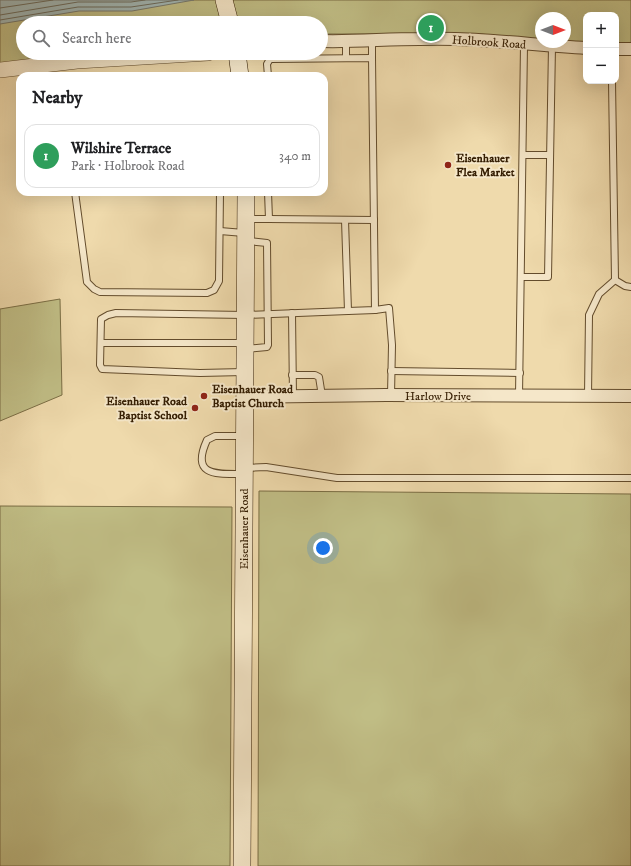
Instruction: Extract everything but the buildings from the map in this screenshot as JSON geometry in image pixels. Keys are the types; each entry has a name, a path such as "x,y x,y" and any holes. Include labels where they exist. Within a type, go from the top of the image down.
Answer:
{"main road":[{"path":"224,0 228,16"},
{"path":"238,60 239,72"},
{"name":"Eisenhauer Road","path":"242,866 246,196"}],"street":[{"name":"Holbrook Road","path":"328,41 372,42 418,38 485,40 535,45"},
{"name":"Holbrook Road","path":"571,47 583,48"},
{"path":"619,49 631,49"},
{"path":"0,70 93,60"},
{"name":"Harlow Drive","path":"245,397 391,395 631,396"}],"lane":[{"path":"346,42 346,57"},
{"path":"372,42 375,310"},
{"path":"519,396 524,45"},
{"path":"521,277 548,277 552,48"},
{"path":"328,57 372,58"},
{"path":"268,72 267,64 269,60"},
{"path":"588,396 589,315 599,294 615,280 612,84"},
{"path":"523,156 550,155"},
{"path":"76,196 87,282 94,289 100,292 207,293 214,290 220,281 220,196"},
{"path":"268,196 269,219"},
{"path":"220,231 246,231 269,219 374,220"},
{"path":"345,220 348,311"},
{"path":"101,343 267,347 269,313 267,243 246,231"},
{"path":"615,280 625,286 631,287"},
{"path":"245,372 102,369 100,365 101,319 108,315 245,315 375,310 389,308 391,395"},
{"path":"292,313 293,397"},
{"path":"391,371 520,373"},
{"path":"292,375 315,375 318,377 322,396"},
{"path":"245,436 215,436 207,440 202,451 202,461 204,467 214,474 266,467 337,478 631,478"}],"shaded area":[{"path":"0,0 631,0 631,43 619,43 619,12 583,12 583,43 571,42 571,12 535,12 535,39 481,34 328,34 328,16 16,16 16,60 64,60 0,67"},
{"path":"60,299 62,395 0,421 0,309"},
{"path":"259,491 631,494 631,866 258,866"},
{"path":"0,506 232,507 230,866 0,866"}],"water":[{"path":"0,0 194,0 132,11 79,11 49,16 16,16 16,21 0,24"}],"place":[{"name":"Wilshire Terrace","path":"431,28"},
{"name":"Eisenhauer Flea Market","path":"448,165"},
{"name":"Eisenhauer Road Baptist Church","path":"204,396"},
{"name":"Eisenhauer Road Baptist School","path":"195,408"}]}
